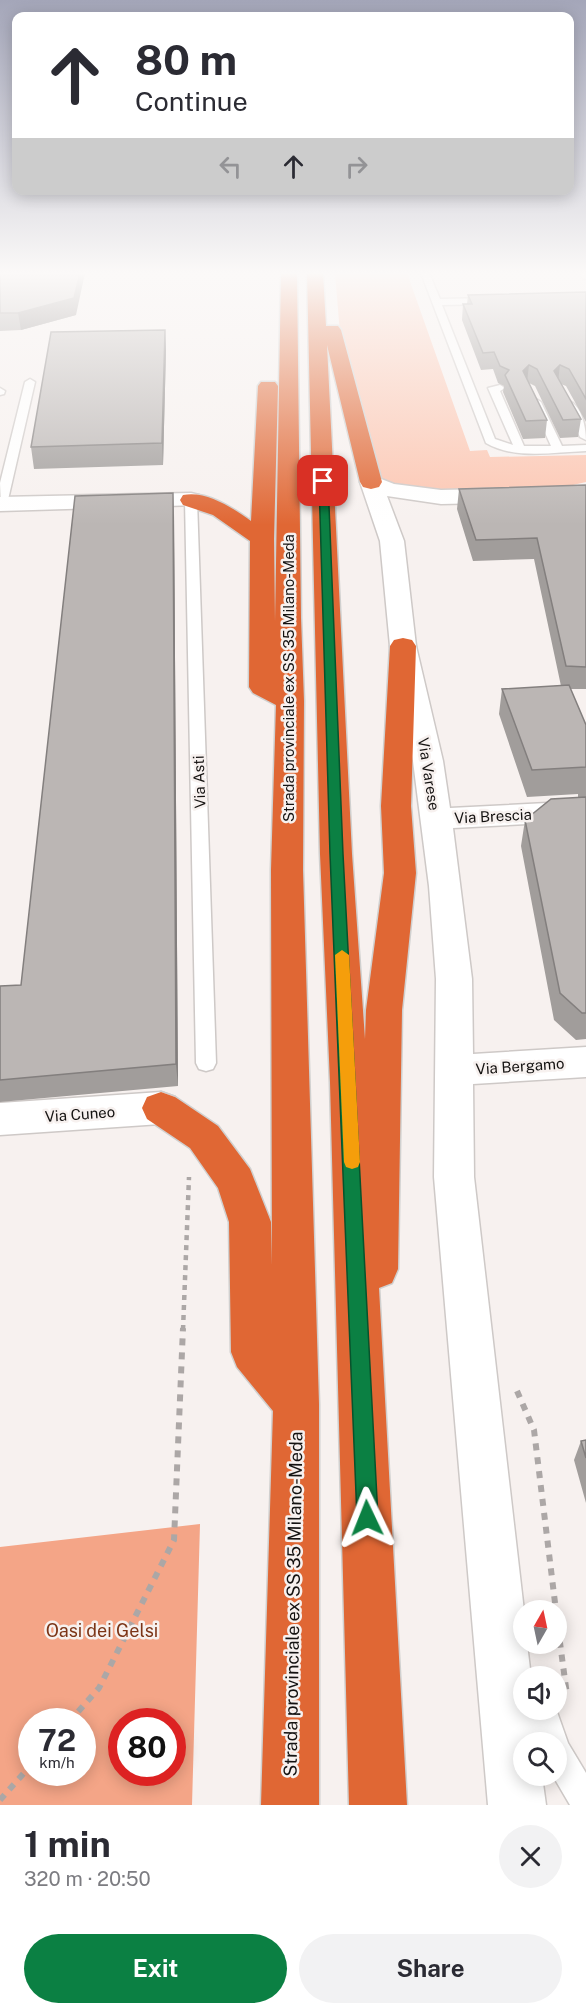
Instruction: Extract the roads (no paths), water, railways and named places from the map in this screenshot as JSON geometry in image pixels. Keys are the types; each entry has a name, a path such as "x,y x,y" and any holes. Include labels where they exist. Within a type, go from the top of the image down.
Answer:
{"highway":[{"path":"269,357 248,490 262,539 263,687 290,701"},
{"name":"Strada provinciale ex SS 35 Milano-Meda","path":"289,357 290,701 287,870 296,1404 290,1805"},
{"path":"318,357 336,854 349,1082 378,1805"},
{"path":"339,357 371,482"},
{"path":"191,500 226,499 248,490"},
{"path":"191,500 220,510 262,539"},
{"path":"368,1541 384,1010 400,873 396,806 404,646"},
{"path":"161,1108 204,1137 236,1181 250,1222 253,1352 296,1404"}],"street":[{"path":"371,482 380,489 396,493 446,497"},
{"name":"Via Varese","path":"371,482 392,541 404,646 428,761 446,886 454,979 454,1177 517,1805"},
{"path":"392,541 396,518 402,507 418,501 446,497 580,492"},
{"path":"1,504 191,500"},
{"name":"Via Brescia","path":"436,819 586,811"},
{"name":"Via Bergamo","path":"455,1070 586,1062"},
{"name":"Via Cuneo","path":"0,1119 161,1108"}],"lane":[{"path":"457,357 490,441 494,445 520,449 586,448"},
{"path":"1,504 30,382"},
{"path":"528,387 558,448"},
{"path":"496,388 520,449"},
{"path":"567,399 586,437"},
{"name":"Via Asti","path":"191,500 206,1063"},
{"path":"474,1378 505,1467 520,1600"},
{"path":"567,1770 586,1802"}],"park label":[{"name":"Oasi dei Gelsi","path":"102,1630"}]}
